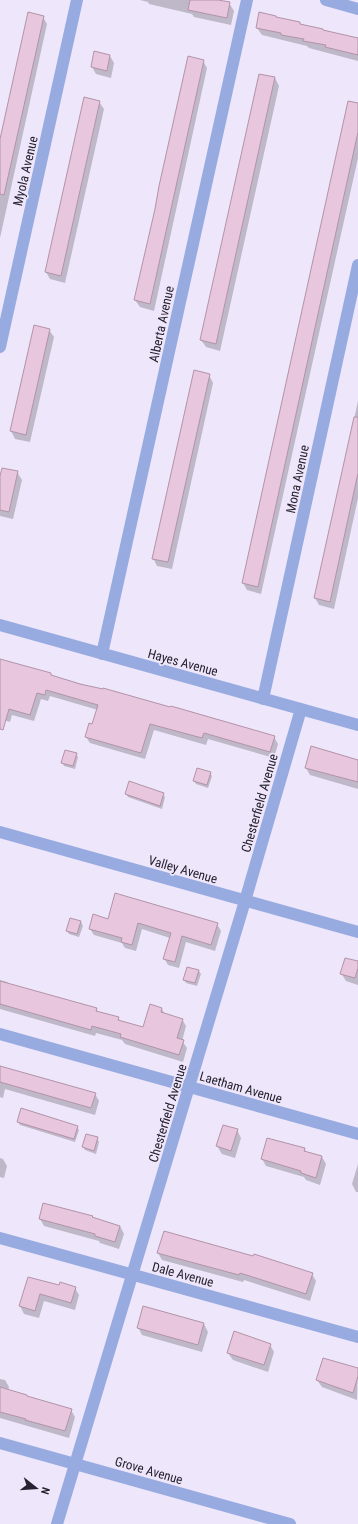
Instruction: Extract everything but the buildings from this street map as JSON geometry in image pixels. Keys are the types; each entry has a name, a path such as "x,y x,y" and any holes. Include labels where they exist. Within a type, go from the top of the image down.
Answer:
{"street":[{"name":"Myola Avenue","path":"0,347 77,0"},
{"name":"Alberta Avenue","path":"102,654 247,0"},
{"path":"326,0 358,9"},
{"name":"Mona Avenue","path":"263,699 358,265"},
{"name":"Hayes Avenue","path":"0,625 358,725"},
{"name":"Chesterfield Avenue","path":"56,1524 245,901 301,709"},
{"name":"Valley Avenue","path":"0,832 358,932"},
{"name":"Laetham Avenue","path":"0,1034 358,1134"},
{"name":"Dale Avenue","path":"0,1238 358,1337"},
{"name":"Grove Avenue","path":"0,1443 290,1524"}]}
